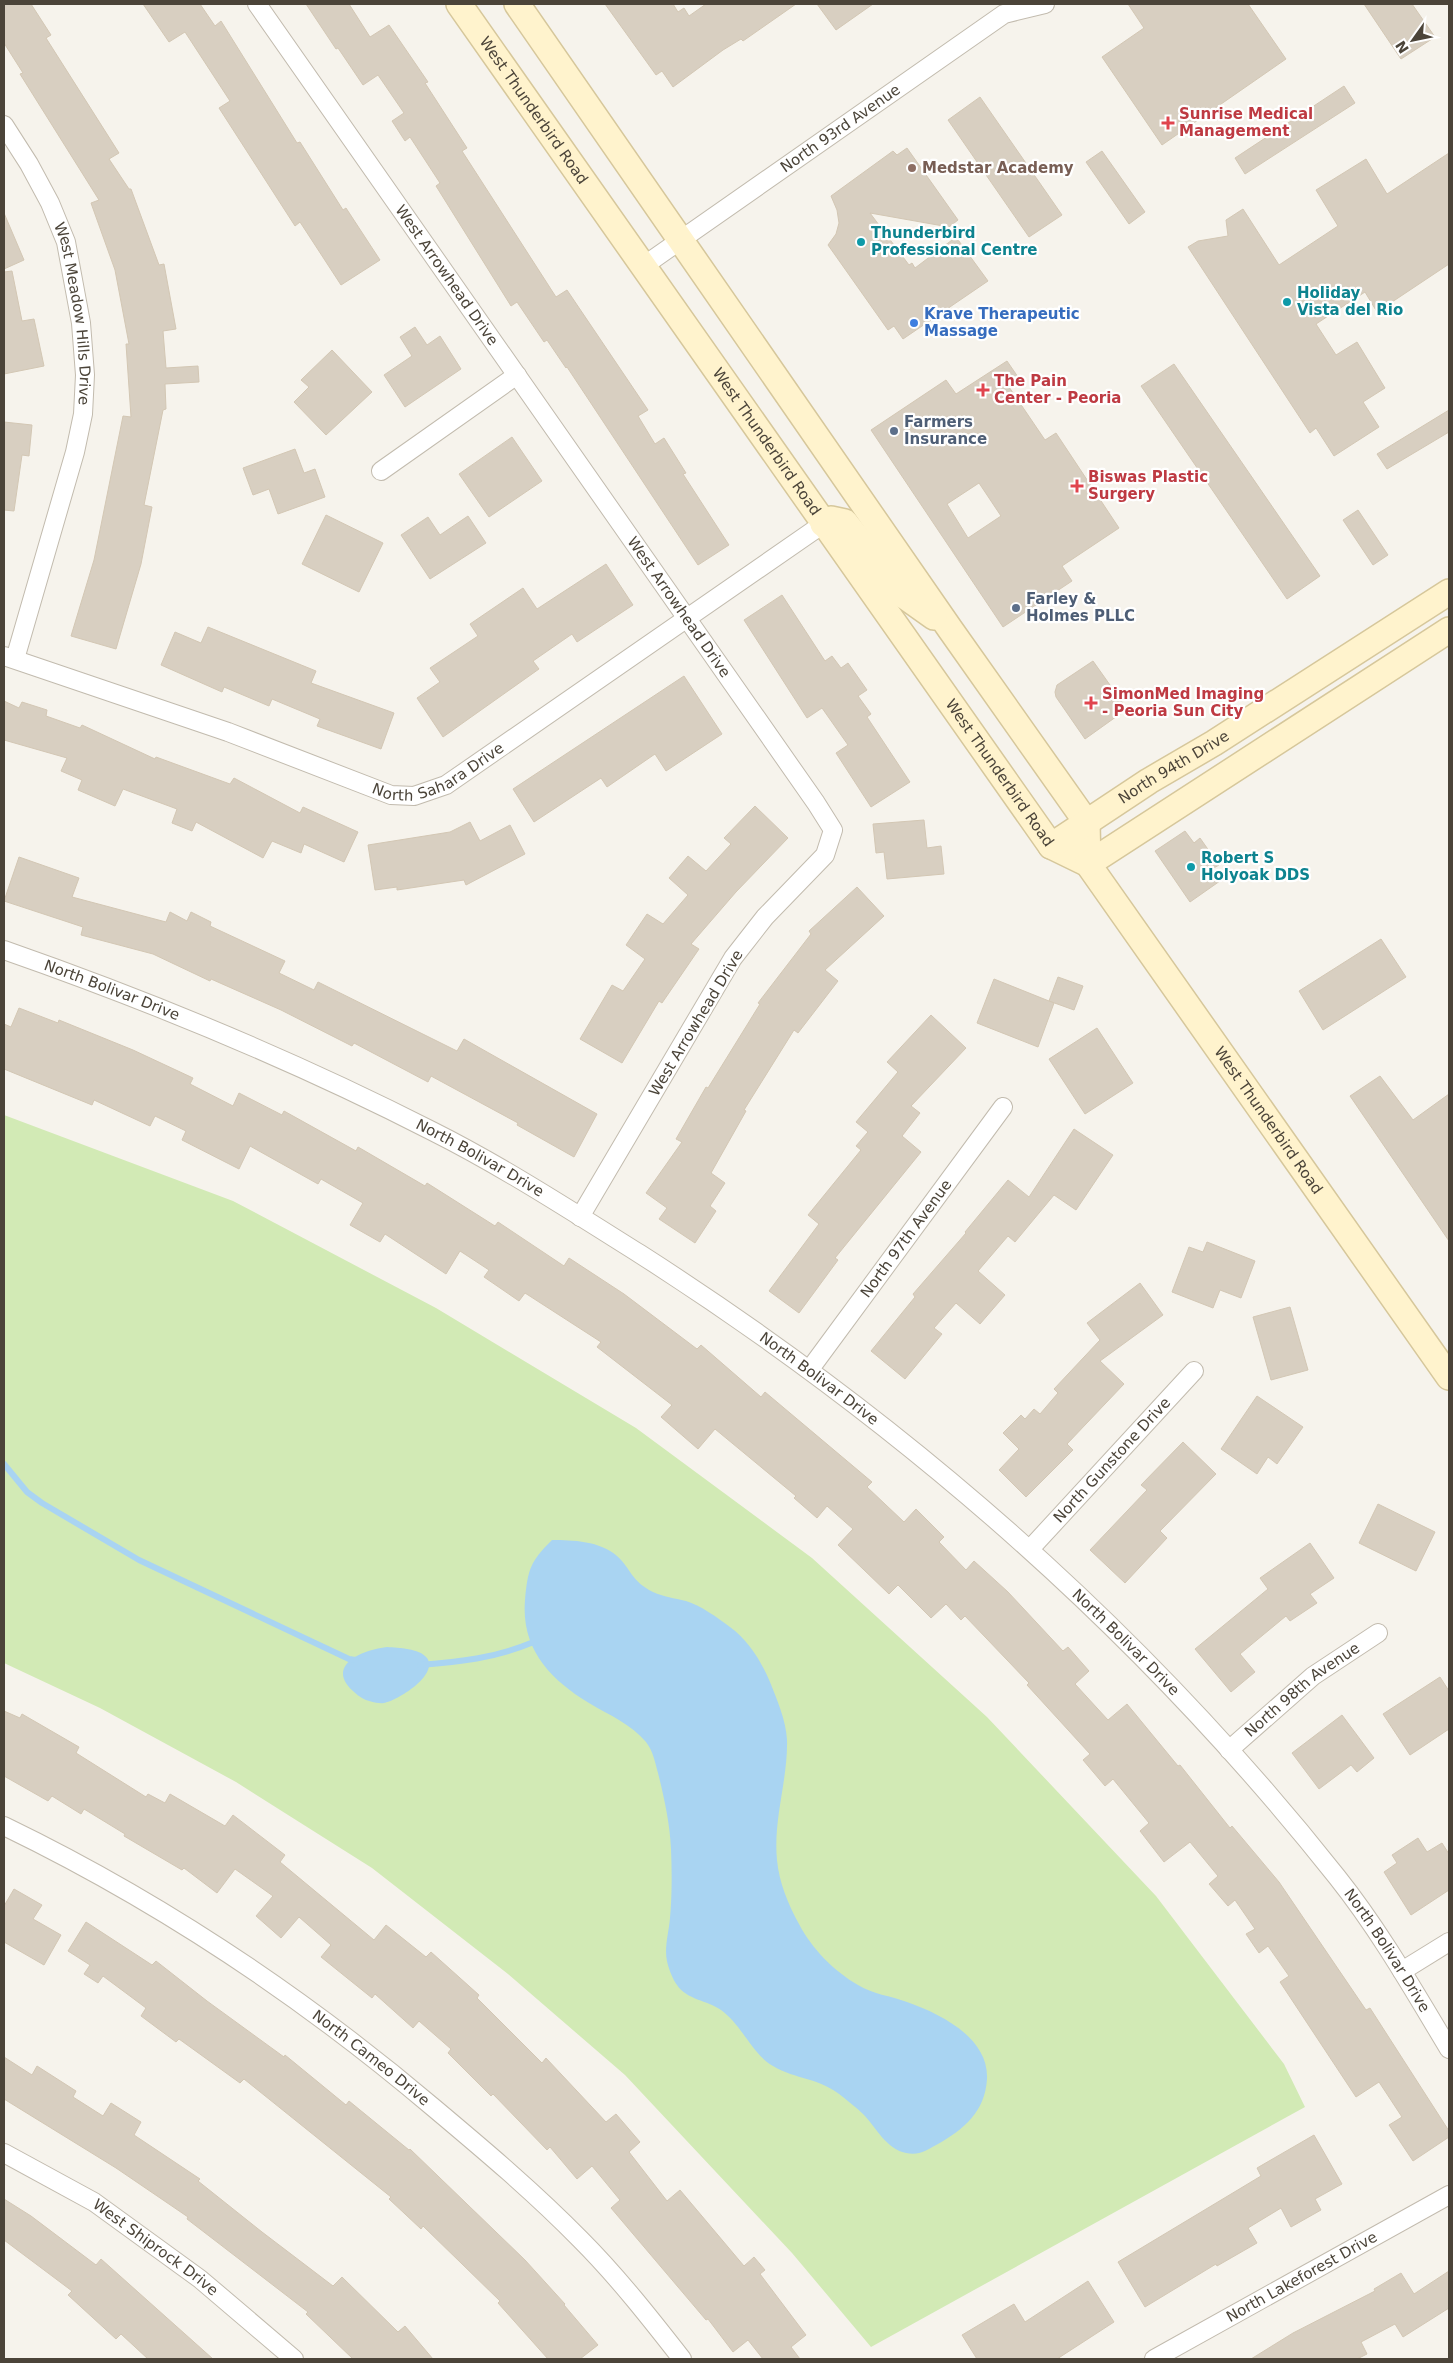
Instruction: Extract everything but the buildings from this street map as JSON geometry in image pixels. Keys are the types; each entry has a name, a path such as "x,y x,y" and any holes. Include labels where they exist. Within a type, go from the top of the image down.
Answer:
{"main road":[{"name":"West Thunderbird Road","path":"459,4 642,267 1051,846 1088,864 1449,1377"},
{"path":"517,4 682,239 950,629 1087,823 1088,864"},
{"path":"824,524 831,519 844,522 903,595 950,629"},
{"name":"North 94th Drive","path":"1051,846 1149,781 1214,743 1449,592"},
{"path":"1088,864 1449,630"},
{"path":"1320,674 1338,701"},
{"path":"1214,743 1231,770"}],"street":[{"name":"West Arrowhead Drive","path":"257,4 816,803 832,830 825,855 765,917 733,958 580,1217"},
{"name":"North 93rd Avenue","path":"642,267 1004,14 1045,4"},
{"name":"West Meadow Hills Drive","path":"4,125 29,164 46,196 66,242 81,323 85,375 83,414 75,452 9,658"},
{"path":"381,471 517,375"},
{"name":"North Sahara Drive","path":"9,658 228,732 391,794 414,796 446,785 824,524"},
{"name":"North Bolivar Drive","path":"4,950 177,1014 318,1075 437,1133 580,1217 704,1295 810,1369 924,1458 1030,1549 1167,1681 1229,1750 1340,1880 1402,1971 1449,2049"},
{"name":"North 97th Avenue","path":"810,1369 1003,1107"},
{"name":"North Gunstone Drive","path":"1030,1549 1194,1370"},
{"name":"North 98th Avenue","path":"1229,1750 1313,1676 1378,1633"},
{"name":"North Cameo Drive","path":"4,1826 73,1859 222,1948 368,2052 504,2166 581,2240 654,2323 682,2359"},
{"path":"1402,1971 1449,1942"},
{"name":"West Shiprock Drive","path":"4,2153 94,2202 200,2279 294,2359"},
{"name":"North Lakeforest Drive","path":"1154,2359 1449,2195"}],"green space":[{"path":"4,1115 233,1201 436,1308 636,1428 812,1558 987,1717 1156,1896 1284,2064 1305,2107 871,2347 792,2253 625,2075 508,1974 372,1868 236,1782 100,1708 4,1663"}],"water":[{"path":"552,1540 586,1542 603,1547 622,1561 640,1584 657,1594 686,1601 703,1609 737,1633 754,1652 770,1682 785,1725 787,1755 776,1845 780,1876 791,1909 810,1942 824,1959 840,1973 863,1988 934,2013 961,2030 972,2040 986,2064 987,2079 985,2091 982,2101 972,2118 956,2132 923,2152 911,2154 899,2151 882,2137 863,2114 834,2090 773,2066 759,2054 735,2023 721,2010 686,1994 675,1983 666,1956 672,1866 668,1820 652,1753 646,1742 634,1730 562,1684 541,1661 533,1648 528,1633 525,1618 525,1600 529,1573 539,1554"},
{"path":"387,1647 419,1652 427,1658 429,1665 427,1672 415,1686 398,1698 376,1703 362,1698 350,1688 344,1679 343,1671 354,1658 375,1649"}],"waterway":[{"path":"4,1464 27,1492 42,1503 139,1560 349,1659 356,1660"},
{"path":"420,1665 477,1658 531,1643"}],"place":[{"name":"Sunrise Medical Management","path":"1168,123"},
{"name":"Medstar Academy","path":"912,168"},
{"name":"Thunderbird Professional Centre","path":"861,242"},
{"name":"Holiday Vista del Rio","path":"1287,302"},
{"name":"Krave Therapeutic Massage","path":"914,323"},
{"name":"The Pain Center - Peoria","path":"983,390"},
{"name":"Farmers Insurance","path":"894,431"},
{"name":"Biswas Plastic Surgery","path":"1077,486"},
{"name":"Farley & Holmes PLLC","path":"1016,608"},
{"name":"SimonMed Imaging - Peoria Sun City","path":"1091,703"},
{"name":"Robert S Holyoak DDS","path":"1191,867"}]}
